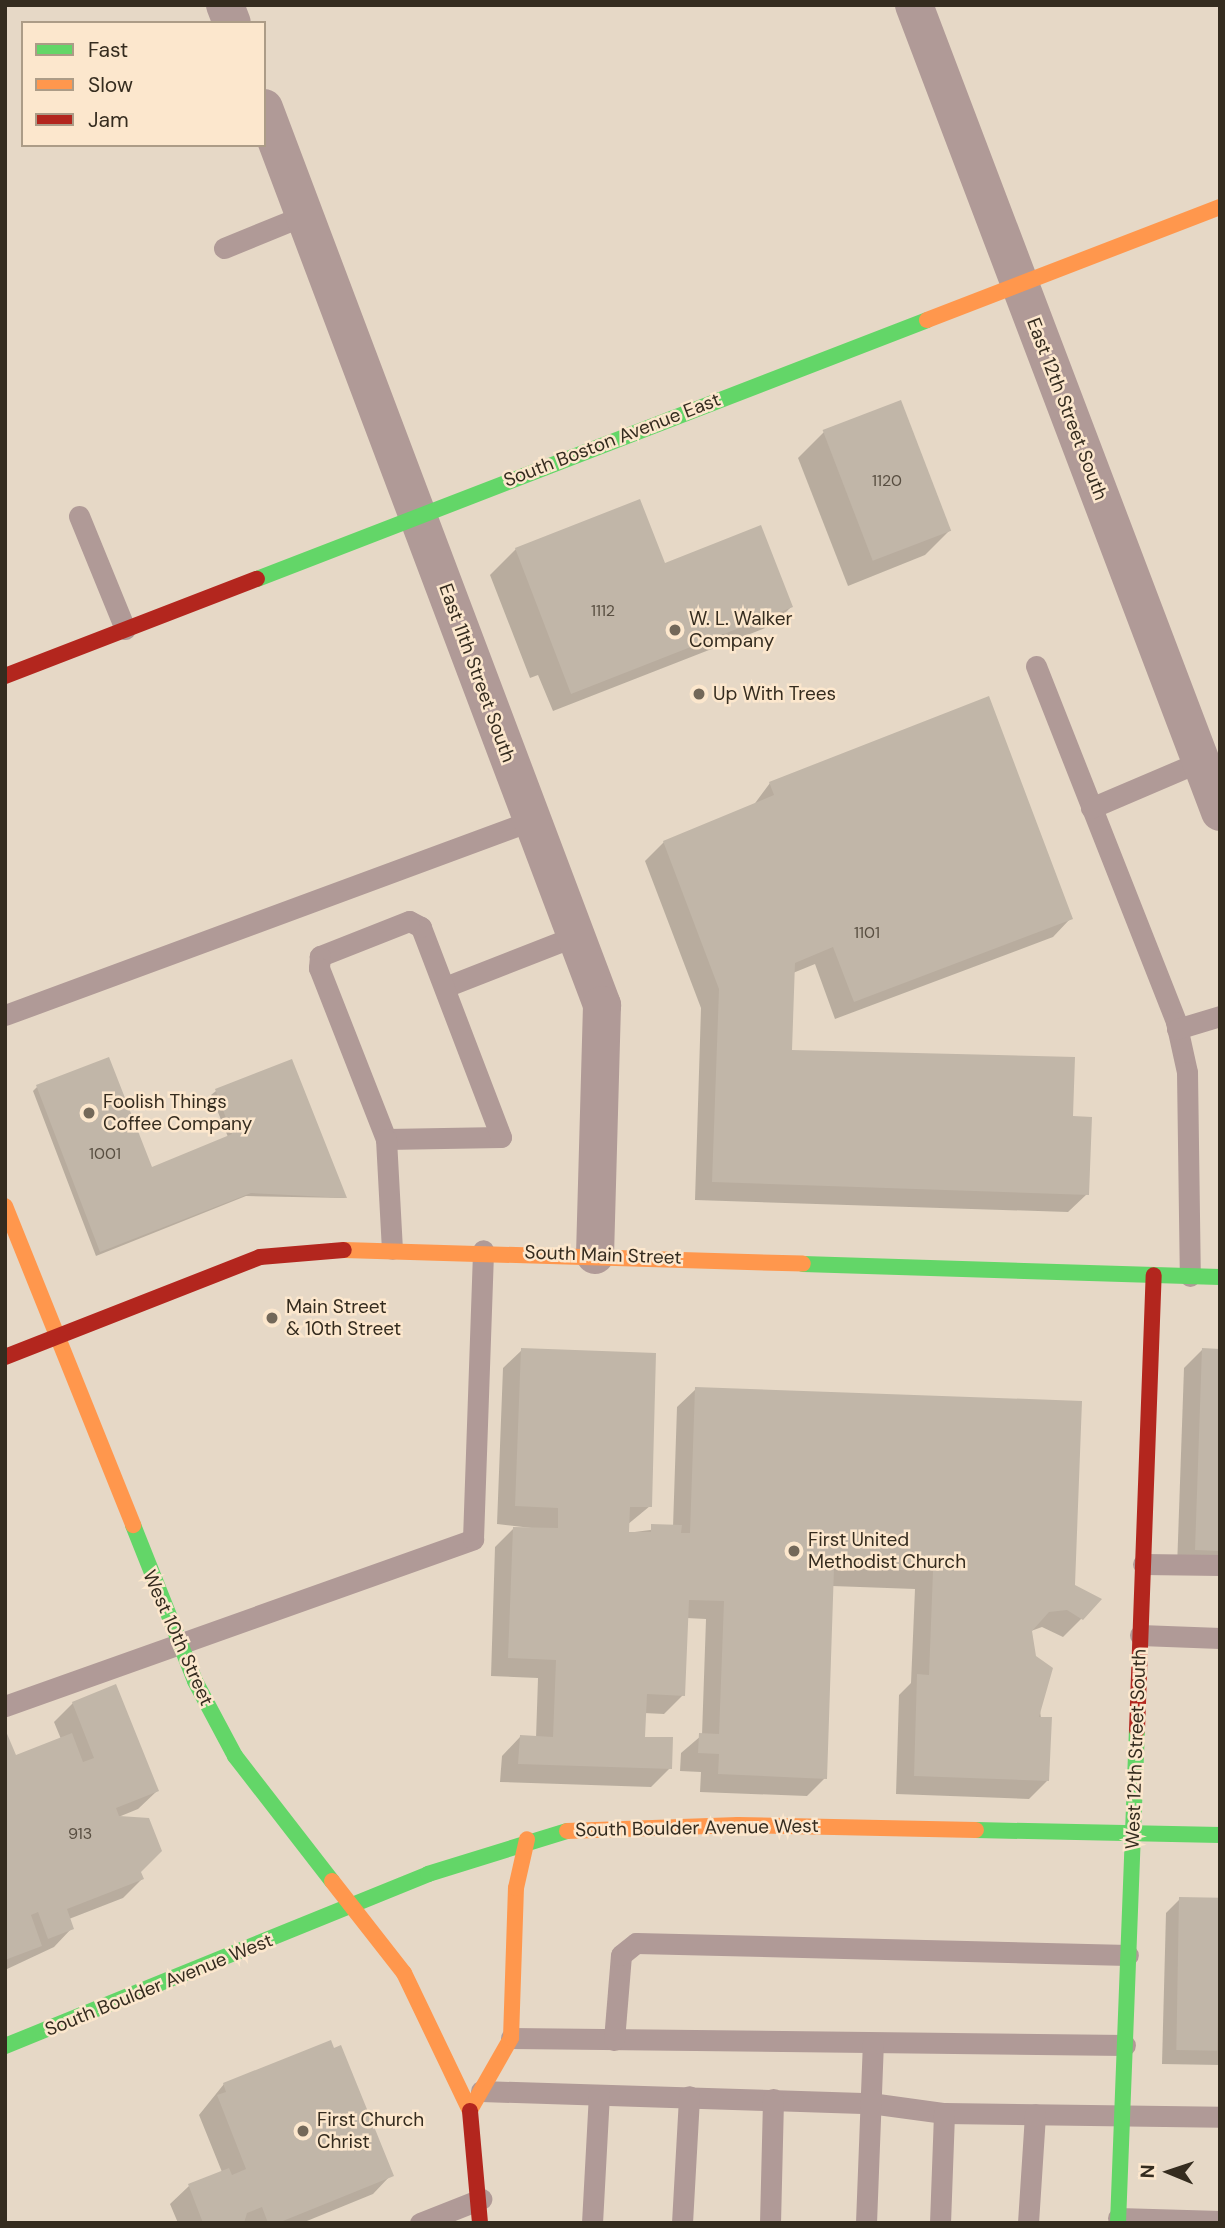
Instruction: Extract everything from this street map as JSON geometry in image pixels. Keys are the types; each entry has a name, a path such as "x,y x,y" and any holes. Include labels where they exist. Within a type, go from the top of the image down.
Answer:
{"street":[{"name":"East 12th Street South","path":"914,5 1220,812"},
{"name":"East 11th Street South","path":"266,113 602,1005 595,1255"},
{"name":"South Boston Avenue East","path":"5,676 1018,282 1220,207"},
{"name":"West 10th Street","path":"5,1206 177,1641 235,1756 355,1908 422,2001 470,2110 481,2199 480,2223"},
{"name":"South Main Street","path":"5,1357 260,1257 392,1249 483,1250 1220,1277"},
{"name":"West 12th Street South","path":"1118,2220 1154,1275"},
{"name":"South Boulder Avenue West","path":"5,2046 527,1839 578,1828 738,1825 1220,1835"},
{"path":"470,2110 511,2038 516,1888 527,1839"}],"lane":[{"path":"224,248 305,215"},
{"path":"79,516 125,629"},
{"path":"1036,666 1177,1029 1187,1072 1189,1276"},
{"path":"1091,808 1201,761"},
{"path":"5,1015 533,820"},
{"path":"386,1139 501,1137 421,927 409,921 320,956 319,968 386,1139 392,1249"},
{"path":"445,987 575,936"},
{"path":"1177,1029 1220,1016"},
{"path":"5,1706 177,1641 473,1539 483,1250"},
{"path":"1143,1564 1220,1565"},
{"path":"1140,1635 1220,1638"},
{"path":"614,2040 621,1955 636,1943 1128,1955"},
{"path":"511,2038 1125,2045"},
{"path":"866,2223 873,2043"},
{"path":"481,2091 870,2103 944,2113 1220,2117"},
{"path":"593,2223 599,2095"},
{"path":"682,2223 689,2096"},
{"path":"770,2223 773,2099"},
{"path":"940,2223 944,2113"},
{"path":"1028,2223 1035,2114"},
{"path":"420,2223 481,2199"},
{"path":"1118,2220 1220,2221"}],"building":[{"path":"901,400 951,531 873,561 823,430"},
{"path":"640,499 665,563 761,525 793,607 571,694 515,548"},
{"path":"989,696 1073,919 854,1002 833,947 795,963 792,1050 1075,1057 1073,1116 1092,1117 1089,1195 712,1182 719,989 663,841 774,795 769,782"},
{"path":"109,1057 152,1167 232,1134 215,1089 292,1059 347,1198 251,1193 100,1252 36,1085"},
{"name":"First United Methodist Church","path":"521,1348 656,1353 652,1507 630,1507 629,1532 651,1532 651,1524 682,1525 681,1533 690,1533 695,1387 1082,1401 1075,1585 1102,1599 1083,1620 1067,1610 1049,1612 1032,1631 1036,1656 1053,1668 1039,1717 1052,1717 1049,1781 914,1776 917,1674 929,1675 933,1571 834,1568 827,1779 718,1774 719,1754 698,1753 699,1733 719,1734 724,1601 689,1600 685,1696 647,1694 645,1737 673,1737 672,1769 518,1764 520,1735 553,1737 556,1660 508,1658 513,1527 558,1528 558,1508 515,1506"},
{"path":"1202,1348 1220,1349 1220,1551 1195,1550"},
{"path":"116,1684 159,1791 116,1808 119,1816 149,1818 162,1851 141,1872 144,1879 67,1909 74,1929 48,1939 38,1912 31,1915 42,1946 5,1960 5,1729 16,1755 72,1733 83,1762 94,1758 72,1702"},
{"path":"1179,1897 1220,1898 1217,2051 1176,2050"},
{"name":"First Church Christ","path":"331,2040 334,2048 341,2045 394,2176 278,2223 268,2223 262,2207 247,2213 244,2223 203,2223 188,2184 229,2168 232,2175 246,2169 217,2095 226,2092 223,2083"}],"traffic: fast":[{"path":"257,579 927,320"},
{"path":"803,1264 1220,1277"},
{"path":"133,1525 195,1681 235,1756 332,1881"},
{"path":"1118,2223 1137,1730"},
{"path":"976,1830 1220,1835"},
{"path":"5,2046 428,1874 567,1831"}],"traffic: slow":[{"path":"927,320 1220,207"},
{"path":"5,1206 133,1525"},
{"path":"344,1250 803,1264"},
{"path":"567,1831 738,1825 976,1830"},
{"path":"470,2110 511,2038 516,1888 527,1839"},
{"path":"332,1881 404,1973 470,2111"}],"traffic: jam":[{"path":"5,676 257,579"},
{"path":"5,1357 260,1257 344,1250"},
{"path":"1137,1730 1154,1275"},
{"path":"470,2111 480,2223"}],"place":[{"name":"W. L. Walker Company","path":"675,630"},
{"name":"Up With Trees","path":"699,694"},
{"name":"Foolish Things Coffee Company","path":"89,1113"},
{"name":"Main Street & 10th Street","path":"272,1318"},
{"name":"First United Methodist Church","path":"794,1551"},
{"name":"First Church Christ","path":"303,2131"}]}
